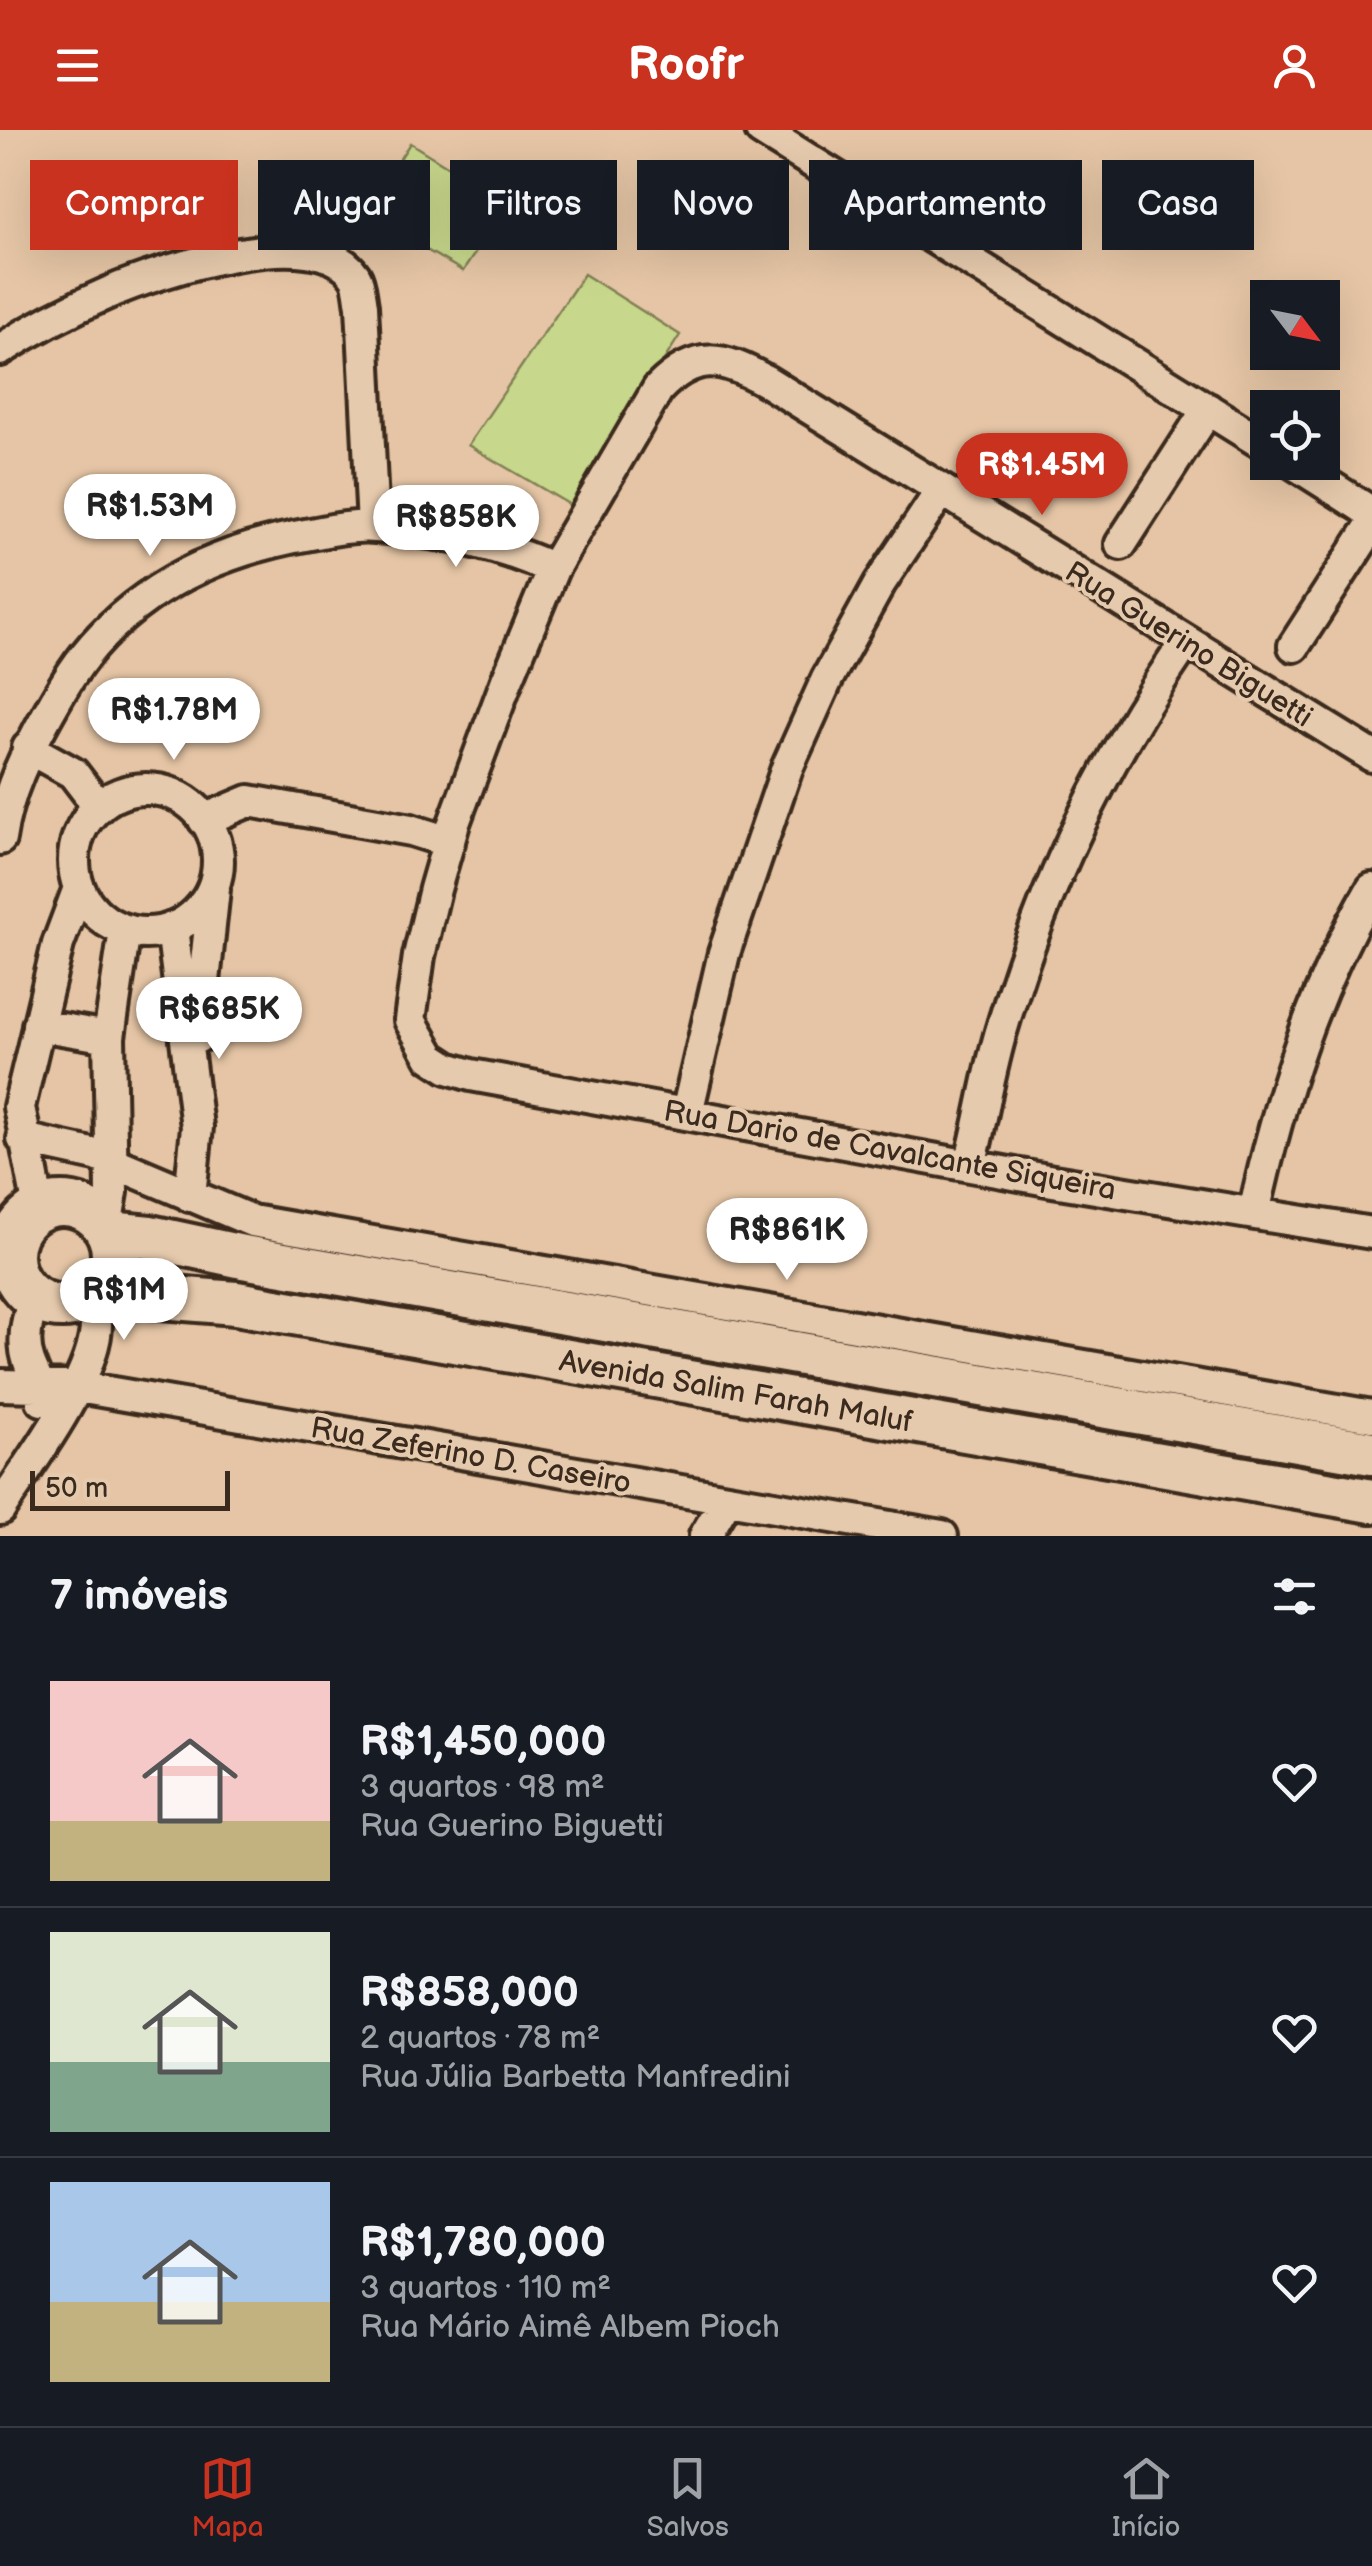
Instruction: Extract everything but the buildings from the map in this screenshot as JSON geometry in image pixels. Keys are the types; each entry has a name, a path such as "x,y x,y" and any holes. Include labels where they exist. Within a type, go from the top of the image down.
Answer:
{"main road":[{"path":"56,1204 73,1205 89,1211 108,1230 113,1254 110,1271 94,1295 63,1306 19,1290 12,1244 24,1214 56,1204"},
{"name":"Avenida Salim Farah Maluf","path":"108,1230 1372,1453"},
{"name":"Avenida Salim Farah Maluf","path":"94,1295 236,1304 1372,1502"}],"street":[{"path":"762,130 1250,436"},
{"path":"0,350 112,291 174,271 286,248 330,256 358,280 373,526"},
{"name":"Rua Guerino Biguetti","path":"553,569 658,389 673,374 694,363 716,360 736,365 1372,756"},
{"path":"1121,544 1208,410"},
{"path":"1321,480 1372,512"},
{"path":"687,1113 724,954 787,768 827,679 880,583 942,491"},
{"path":"1294,646 1372,525"},
{"path":"0,839 28,748 71,672 135,606 173,580 250,546 373,526 494,547 553,569 506,680 449,842 412,830 249,802 204,820"},
{"path":"970,1165 1002,1028 1057,873 1118,745 1186,642"},
{"path":"28,748 73,773 99,807"},
{"path":"192,1090 216,877 212,831 199,811 180,797 158,789 134,789 111,797 79,833 74,857 86,903 104,920 126,930 149,933 172,928 200,908 216,877"},
{"name":"Rua Dario de Cavalcante Siqueira","path":"449,842 419,956 410,1020 431,1058 448,1068 970,1165 1372,1233"},
{"path":"24,1214 19,1107 58,944 80,888"},
{"path":"1254,1213 1279,1114 1313,1006 1372,889"},
{"path":"172,928 197,1148 190,1196"},
{"path":"108,1230 112,1192 109,1037 126,930"},
{"path":"38,1025 109,1037"},
{"path":"23,1139 66,1146 111,1162 252,1221 1372,1416"},
{"path":"19,1290 27,1358 41,1386 45,1438"},
{"path":"0,1509 78,1387 94,1338 94,1295"},
{"name":"Rua Zeferino D. Caseiro","path":"0,1385 78,1387 942,1536"},
{"path":"705,1536 727,1498"}],"green space":[{"path":"410,143 450,168 450,250 477,250 463,271 427,250 430,250 430,160 399,160"},
{"path":"584,274 680,335 572,506 468,445"}]}
